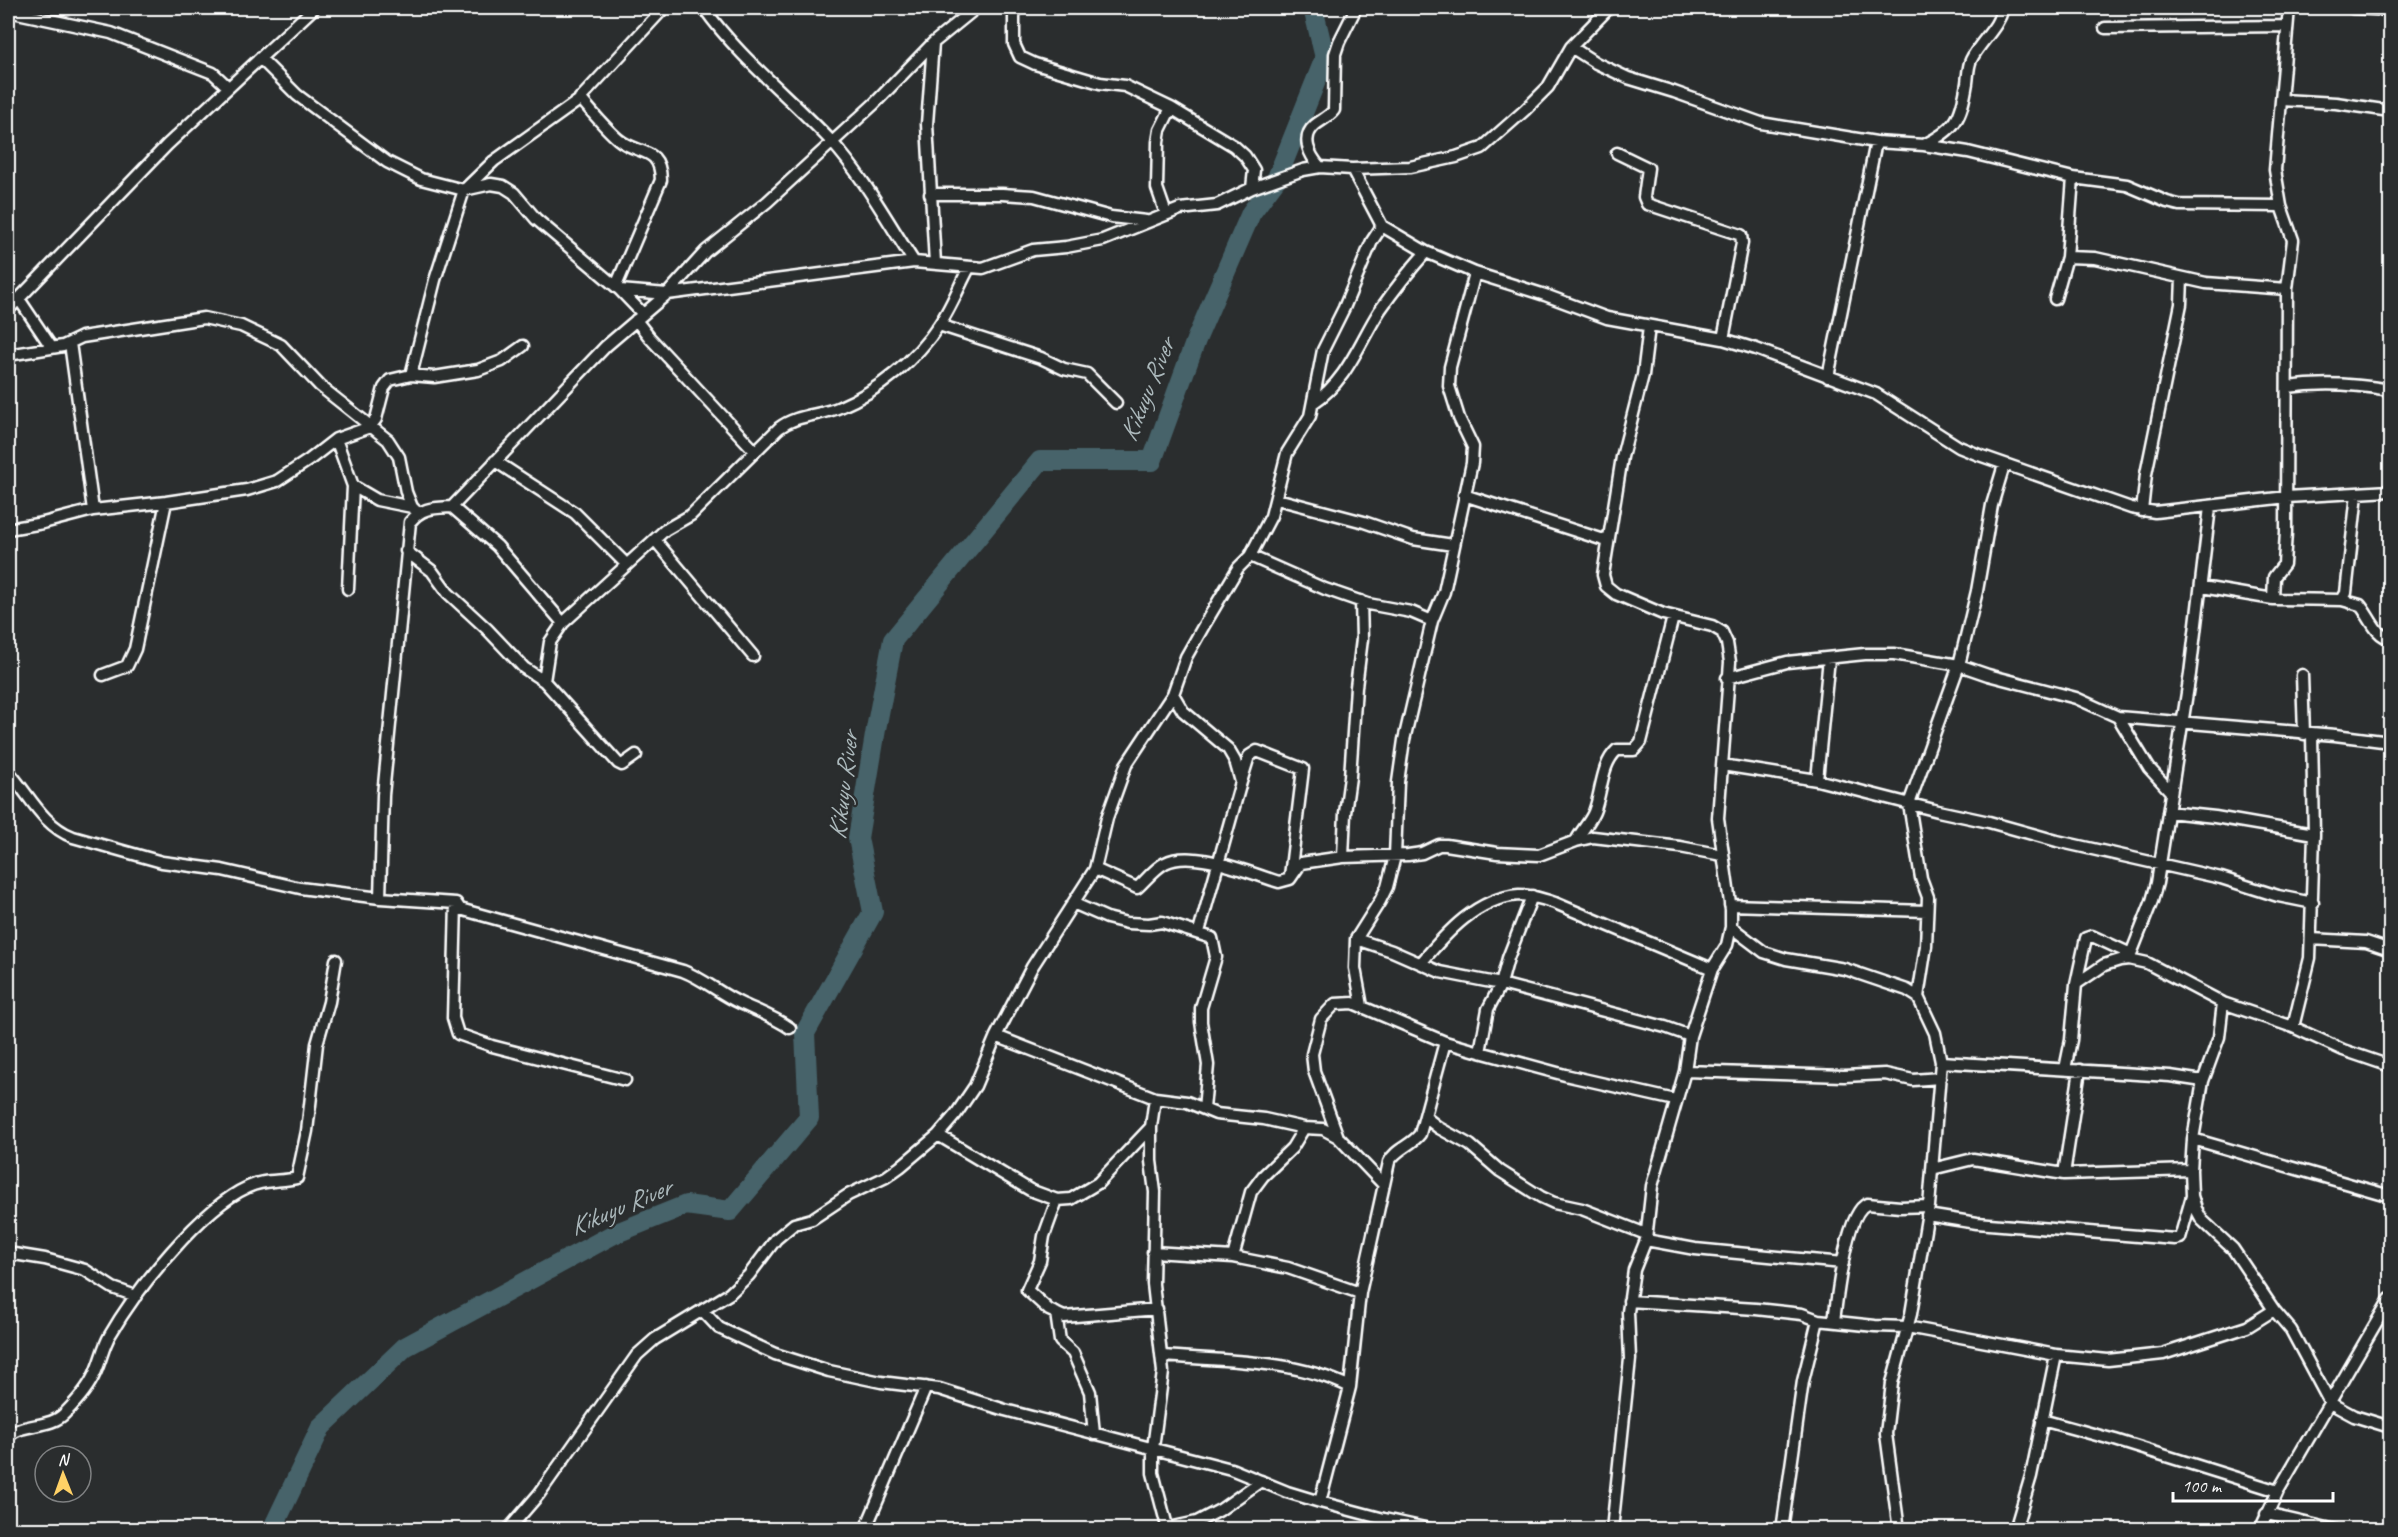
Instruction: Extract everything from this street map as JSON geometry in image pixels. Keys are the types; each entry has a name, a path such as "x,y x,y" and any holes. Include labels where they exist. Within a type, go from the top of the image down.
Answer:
{"street":[{"path":"8,310 167,145 314,8"},
{"path":"411,375 435,280 464,190 494,161 580,98 664,8"},
{"path":"704,8 764,75 832,142 863,184 914,262"},
{"path":"353,486 377,500 415,510 452,507 606,346 667,294 706,251 767,202 874,104 933,43 976,8"},
{"path":"1014,8 1014,44 1020,57 1035,64 1100,83 1125,86 1171,108 1245,156 1254,170 1252,188"},
{"path":"1320,167 1309,152 1308,138 1313,127 1334,110 1335,54 1338,42 1356,8"},
{"path":"618,288 667,294 914,262 969,268 994,265 1033,250 1103,240 1180,209 1217,205 1252,188 1303,170 1320,167 1352,169 1410,167 1456,157 1482,148 1548,87 1571,47 1610,8"},
{"path":"1924,145 1944,135 1955,124 1965,98 1971,61 1997,24 2003,8"},
{"path":"2273,599 2274,577 2284,564 2287,497 2287,289 2293,240 2281,206 2275,170 2289,8"},
{"path":"2352,8 2391,10"},
{"path":"8,11 111,33 213,73 228,87"},
{"path":"2105,28 2287,26"},
{"path":"933,43 927,124 935,263"},
{"path":"1571,47 1596,63 1628,78 1761,123 1876,142 1924,145 1968,152 2073,178 2127,185 2179,205 2281,206"},
{"path":"261,59 297,95 387,162 422,179 464,190 491,184 503,186 514,193 536,219 618,288 640,317 650,338 754,450"},
{"path":"580,98 619,141 652,155 661,166 661,180 618,288"},
{"path":"2282,100 2336,103 2391,111"},
{"path":"1166,214 1157,188 1158,142 1160,130 1171,108"},
{"path":"1828,377 1876,142"},
{"path":"1617,153 1648,168 1644,197 1647,204 1741,235 1742,243 1723,339"},
{"path":"1352,169 1382,226 1426,252 1475,273 1545,295 1586,312 1649,327 1723,339 1756,349 1876,394 1959,447 2004,465 2142,511 2210,507 2287,497 2391,491"},
{"path":"2055,299 2067,257 2073,178"},
{"path":"930,194 1034,196 1111,217 1148,221"},
{"path":"508,1530 539,1494 637,1355 655,1339 688,1317 704,1311 736,1288 749,1275 770,1246 794,1224 812,1219 848,1196 886,1177 938,1135 975,1086 996,1036 1032,968 1095,869 1107,818 1126,765 1173,694 1186,657 1238,568 1250,556 1271,516 1287,453 1310,416 1323,350 1344,308 1372,241 1382,226"},
{"path":"1313,403 1327,394 1340,379 1381,309 1426,252"},
{"path":"2067,257 2095,258 2206,283 2287,289"},
{"path":"544,681 549,642 563,623 665,530 691,515 754,450 788,421 838,408 876,388 922,346 939,325 969,268"},
{"path":"1362,1006 1355,968 1356,939 1387,887 1395,856 1398,782 1404,740 1432,621 1444,592 1472,463 1473,447 1459,418 1449,386 1450,367 1475,273"},
{"path":"2142,511 2146,474 2181,304 2182,278"},
{"path":"19,299 52,348"},
{"path":"8,355 63,346 82,337 204,318 242,326 281,345 320,386 394,447 415,510 406,551 383,795 380,898"},
{"path":"939,325 1041,358 1064,369 1087,374 1116,404"},
{"path":"1612,1530 1630,1350 1629,1301 1634,1270 1646,1237 1652,1186 1684,1071 1690,1036 1712,969 1727,945 1731,927 1718,800 1729,652 1722,632 1712,626 1673,617 1616,594 1606,586 1603,575 1622,457 1644,375 1649,327"},
{"path":"70,343 93,510"},
{"path":"8,529 93,510 166,502 247,489 277,481 336,439 370,427 376,419 384,388 390,380 411,375 434,376 478,370 502,361 523,346"},
{"path":"2287,387 2317,383 2391,390"},
{"path":"336,439 353,486 348,589"},
{"path":"495,461 575,513 626,564"},
{"path":"1918,997 1926,946 1928,897 1921,878 1909,804 1959,665 1977,591 1992,505 2004,465"},
{"path":"2342,600 2348,580 2357,494"},
{"path":"1464,495 1607,541"},
{"path":"1277,499 1364,522 1413,539 1453,544"},
{"path":"103,675 127,666 135,649 166,502"},
{"path":"452,507 497,546 563,623"},
{"path":"2076,984 2104,965 2130,956 2152,901 2183,723 2202,587 2210,507"},
{"path":"655,540 753,656"},
{"path":"406,551 432,571 448,592 487,628 524,668 544,681 618,763 622,765 636,755"},
{"path":"1250,556 1325,589 1361,601 1411,612 1432,621"},
{"path":"2202,587 2273,599 2342,600 2360,605 2382,636 2391,638"},
{"path":"1343,856 1360,660 1361,601"},
{"path":"1576,841 1593,814 1608,759 1617,750 1634,750 1641,742 1673,617"},
{"path":"1727,678 1787,663 1865,654 1894,654 1959,665 2076,698 2118,717 2336,735 2391,742"},
{"path":"1817,780 1829,658"},
{"path":"2293,1027 2310,958 2313,903 2314,834 2302,675"},
{"path":"1173,694 1183,711 1228,749 1235,761 1240,782"},
{"path":"2118,717 2149,768 2171,792"},
{"path":"1199,932 1240,782 1249,756 1257,751 1303,769 1290,879"},
{"path":"1722,765 1817,780 1989,822 2057,842 2221,878 2278,896 2313,903"},
{"path":"8,771 51,824 61,832 73,837 162,862 222,870 300,888 380,898 456,903"},
{"path":"2168,812 2215,817 2314,834"},
{"path":"1095,869 1137,888 1166,862 1211,860 1279,882 1290,879 1301,863 1343,856 1395,856 1422,853 1439,845 1497,853 1539,855 1593,837 1680,847 1722,855"},
{"path":"1421,963 1464,918 1477,909 1517,895 1532,896 1555,903 1712,969"},
{"path":"1479,1052 1488,1009 1501,984 1508,958 1532,896"},
{"path":"456,903 460,909 683,971 702,979 738,1002 772,1016 790,1028"},
{"path":"456,903 453,1018 454,1028 458,1034 492,1046 626,1080"},
{"path":"1074,904 1107,918 1127,923 1162,922 1212,938 1216,957 1202,1008 1201,1022 1208,1065 1204,1109"},
{"path":"1730,905 1927,911"},
{"path":"1731,927 1764,952 1786,959 1845,969 1907,990 1918,997 1933,1027 1941,1062 1941,1078 1928,1210 1907,1327 1892,1383 1886,1434 1899,1530"},
{"path":"2065,1070 2071,1040 2076,984 2086,938 2089,936 2206,992 2223,1004 2293,1027 2343,1050 2391,1066"},
{"path":"1356,939 1440,972 1501,984 1665,1027 1690,1036"},
{"path":"2311,939 2366,942 2391,950"},
{"path":"8,1436 20,1428 52,1422 67,1412 94,1376 102,1350 136,1296 176,1246 227,1198 258,1183 297,1178 307,1131 317,1044 329,1002 336,960"},
{"path":"1338,1137 1314,1071 1312,1054 1321,1019 1328,1008 1344,1002 1362,1006 1445,1042 1565,1075 1675,1100"},
{"path":"1834,1321 1843,1263 1853,1223 1864,1204 1928,1210 1977,1223 2165,1240 2180,1238 2192,1196 2193,1139 2203,1081 2219,1037 2223,1004"},
{"path":"996,1036 1155,1098 1187,1102 1216,1114 1264,1119 1323,1130 1338,1137 1384,1185"},
{"path":"1320,1502 1350,1387 1360,1293 1391,1157 1414,1142 1420,1134 1445,1042"},
{"path":"1941,1062 2080,1070 2203,1081"},
{"path":"2064,1174 2080,1070"},
{"path":"1684,1071 1844,1076 1885,1074 1913,1080 1941,1078"},
{"path":"1155,1098 1151,1127 1151,1161 1155,1192 1153,1284 1163,1356 1163,1372 1153,1448 1154,1479 1168,1529 1197,1522 1220,1510 1261,1481"},
{"path":"1425,1117 1439,1128 1470,1145 1500,1171 1541,1197 1554,1203 1582,1209 1646,1237 1695,1250 1843,1263"},
{"path":"938,1135 1030,1190 1057,1200 1071,1199 1098,1183 1151,1127"},
{"path":"1233,1257 1251,1192 1263,1176 1292,1148 1304,1128"},
{"path":"2193,1139 2391,1196"},
{"path":"1932,1169 1973,1159 2064,1174 2191,1170"},
{"path":"2192,1196 2202,1220 2233,1250 2274,1310 2292,1330 2330,1404 2354,1416 2391,1427"},
{"path":"1057,1200 1044,1236 1040,1261 1026,1290 1064,1317 1157,1309"},
{"path":"1153,1252 1233,1257 1287,1268 1360,1293"},
{"path":"8,1253 45,1259 85,1270 113,1288 136,1296"},
{"path":"2260,1530 2278,1491 2391,1299"},
{"path":"1629,1301 1802,1314 1818,1320 1907,1327 2056,1355 2108,1360 2163,1354 2247,1327 2263,1320 2274,1310"},
{"path":"704,1311 719,1328 775,1354 829,1371 881,1382 939,1389 1005,1410 1231,1469 1383,1524 1434,1530"},
{"path":"1056,1313 1060,1341 1073,1353 1090,1392 1094,1434"},
{"path":"1782,1530 1803,1381 1818,1320"},
{"path":"2015,1530 2031,1476 2056,1355"},
{"path":"1163,1356 1283,1368 1333,1379 1350,1387"},
{"path":"865,1530 926,1387"},
{"path":"2042,1420 2115,1440 2278,1491"},
{"path":"2266,1514 2336,1530"}],"waterway":[{"name":"Kikuyu River","path":"272,1530 321,1427 405,1347 614,1234 686,1205 730,1211 809,1118 805,1033 873,912 858,838 893,640 1040,461 1152,461 1196,340 1251,213 1277,178 1325,58 1313,8"}]}
